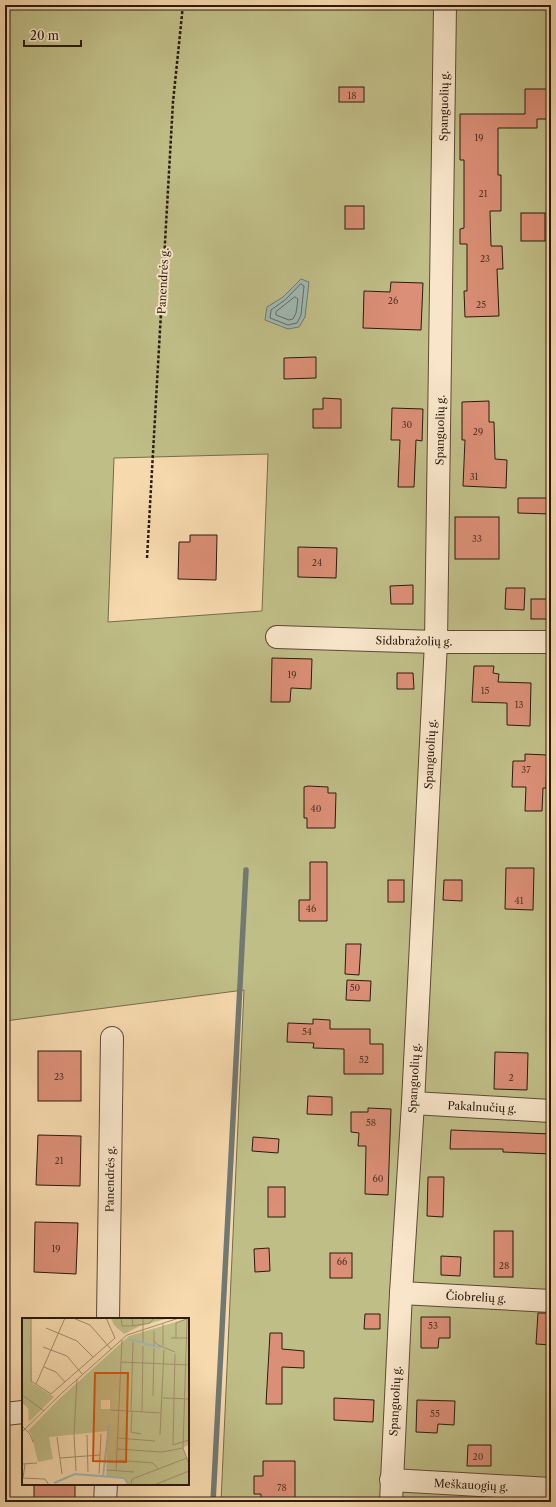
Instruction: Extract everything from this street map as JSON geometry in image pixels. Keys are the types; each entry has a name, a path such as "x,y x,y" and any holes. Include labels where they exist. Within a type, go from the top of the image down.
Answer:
{"street":[{"name":"Spanguolių g.","path":"391,1502 436,642 445,5"},
{"name":"Sidabražolių g.","path":"278,637 436,642 551,642"},
{"name":"Panendrės g.","path":"108,1318 112,1038"},
{"name":"Pakalnučių g.","path":"413,1103 551,1111"},
{"name":"Čiobrelių g.","path":"401,1293 551,1301"},
{"path":"5,1414 22,1412"},
{"name":"Meškauogių g.","path":"391,1480 551,1489"},
{"path":"105,1502 106,1485"}],"path":[{"name":"Panendrės g.","path":"147,558 173,102 183,5"}],"shaded area":[{"path":"5,5 551,5 551,1502 221,1502 244,990 5,1021","holes":["268,454 262,611 108,622 114,458"]}],"water":[{"path":"301,279 309,282 305,317 299,327 288,329 265,320 267,307 283,297"}],"building":[{"path":"339,87 364,87 364,102 339,102"},
{"path":"525,89 550,89 550,119 537,119 537,128 498,128 498,175 501,175 501,211 490,211 491,246 502,246 503,269 497,269 499,316 465,317 464,291 467,291 467,244 460,244 460,229 464,228 464,160 460,160 460,114 525,114"},
{"path":"345,206 364,206 364,229 345,229"},
{"path":"521,213 545,213 545,241 521,241"},
{"path":"391,282 423,283 421,330 363,328 364,291 390,292"},
{"path":"316,357 316,378 284,379 284,358"},
{"path":"323,398 341,399 341,428 313,428 313,409 323,409"},
{"path":"489,401 489,422 494,422 495,459 507,460 506,488 463,486 465,440 462,440 462,402"},
{"path":"392,408 423,409 422,441 416,440 414,487 398,487 400,440 391,440"},
{"path":"518,498 551,498 550,514 518,513"},
{"path":"455,517 499,517 499,559 455,559"},
{"path":"190,535 217,535 216,580 178,579 179,542 190,542"},
{"path":"298,547 337,548 336,578 298,577"},
{"path":"413,585 413,604 391,604 390,586"},
{"path":"506,588 525,588 524,610 505,609"},
{"path":"531,599 551,599 551,619 531,619"},
{"path":"272,658 312,659 311,689 291,688 290,702 271,702"},
{"path":"474,666 494,666 493,673 499,674 498,682 531,683 530,726 507,725 507,703 472,702"},
{"path":"397,673 413,673 414,689 397,689"},
{"path":"525,754 547,755 546,788 543,788 542,811 525,811 526,787 512,787 513,761 525,761"},
{"path":"304,787 328,787 328,793 336,793 335,828 307,828 307,818 304,818"},
{"path":"310,862 327,862 327,921 299,921 299,900 310,900"},
{"path":"506,868 534,868 533,910 505,909"},
{"path":"388,880 404,880 404,902 388,902"},
{"path":"444,880 462,880 462,901 443,900"},
{"path":"346,944 361,944 359,975 345,974"},
{"path":"347,980 371,981 370,1001 346,1000"},
{"path":"313,1019 330,1020 330,1029 370,1029 370,1044 383,1044 383,1074 344,1074 344,1049 313,1048 314,1043 287,1042 288,1023 313,1024"},
{"path":"38,1051 81,1051 81,1101 38,1101"},
{"path":"495,1052 528,1053 527,1090 494,1089"},
{"path":"308,1096 332,1097 332,1115 307,1114"},
{"path":"368,1108 391,1109 388,1195 365,1194 366,1146 358,1146 359,1133 351,1132 351,1112 368,1112"},
{"path":"451,1130 551,1134 551,1154 503,1152 503,1149 450,1149"},
{"path":"38,1135 81,1136 80,1186 36,1185"},
{"path":"253,1137 279,1139 278,1153 252,1151"},
{"path":"428,1177 444,1177 443,1217 427,1216"},
{"path":"268,1187 285,1187 285,1217 268,1217"},
{"path":"35,1222 78,1223 76,1274 34,1272"},
{"path":"494,1231 513,1231 513,1277 494,1277"},
{"path":"269,1248 270,1271 255,1272 254,1249"},
{"path":"330,1253 352,1253 352,1278 330,1278"},
{"path":"441,1256 461,1257 460,1276 441,1275"},
{"path":"538,1313 551,1313 551,1345 536,1344"},
{"path":"365,1314 380,1314 380,1329 364,1329"},
{"path":"421,1317 450,1317 450,1338 439,1338 438,1348 421,1348"},
{"path":"270,1333 282,1333 282,1349 304,1351 304,1368 282,1367 282,1404 266,1404"},
{"path":"334,1398 374,1400 373,1422 334,1420"},
{"path":"417,1400 455,1401 454,1425 438,1424 437,1433 416,1432"},
{"path":"468,1445 491,1445 491,1466 467,1466"},
{"path":"263,1461 295,1461 295,1502 261,1502 261,1494 254,1494 254,1476 263,1476"},
{"path":"34,1485 75,1485 75,1502 34,1502"}],"waterway":[{"path":"213,1502 246,870"}]}
